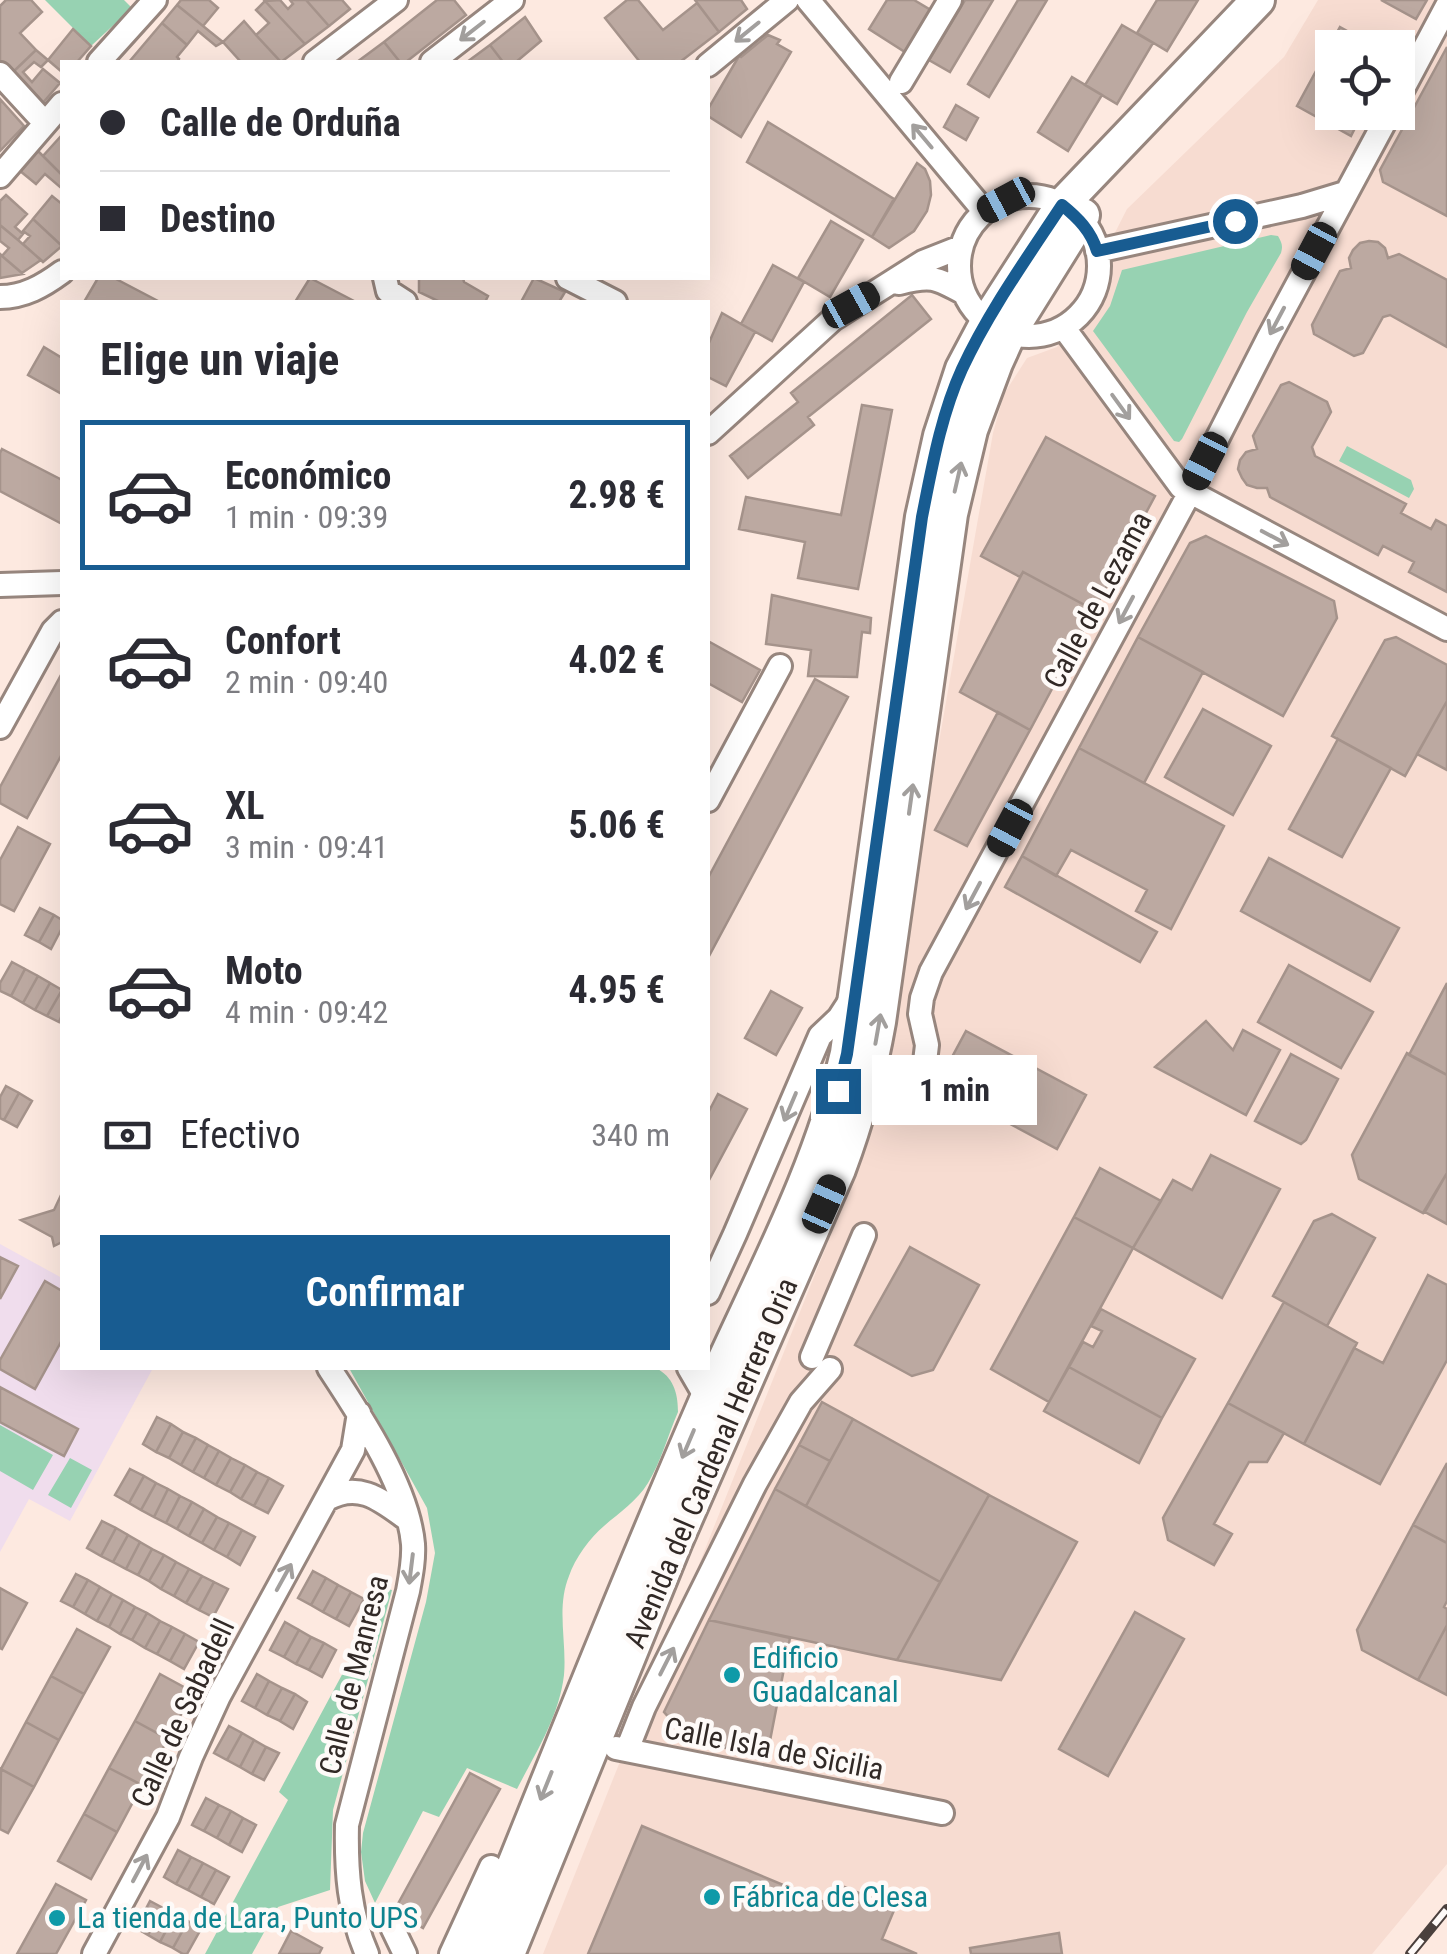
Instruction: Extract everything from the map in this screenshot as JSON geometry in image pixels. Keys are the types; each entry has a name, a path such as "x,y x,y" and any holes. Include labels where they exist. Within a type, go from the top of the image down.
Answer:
{"main road":[{"name":"Avenida del Cardenal Herrera Oria","path":"478,1954 618,1608 825,1132 838,1091 847,1054 930,475 958,378 998,327 1071,212 1258,0"},
{"name":"Avenida del Cardenal Herrera Oria","path":"1071,212 1284,0"},
{"name":"Avenida del Cardenal Herrera Oria","path":"508,1954 690,1507 839,1169 865,1091 888,964 956,486 998,327"}],"street":[{"path":"102,60 155,0"},
{"path":"317,60 396,0"},
{"path":"435,60 512,0"},
{"path":"710,63 787,0"},
{"path":"808,0 984,211"},
{"path":"901,82 950,0"},
{"path":"1415,66 1447,6"},
{"path":"0,74 45,123"},
{"path":"0,176 60,106"},
{"name":"Calle de Lezama","path":"924,1070 926,1045 920,1014 931,972 1380,130"},
{"path":"1097,251 1302,206 1345,192"},
{"path":"1028,198 1048,200 1071,212 1097,251 1095,291 1078,317 1064,328 1022,336 998,327 970,306 959,270 961,247 974,221 984,211 1006,200 1028,198"},
{"path":"710,431 833,318 924,262 961,247"},
{"path":"0,297 16,296 60,273"},
{"path":"886,286 925,277 964,293"},
{"path":"385,280 388,291 402,300"},
{"path":"578,290 609,300"},
{"path":"1064,328 1181,486 1447,630"},
{"path":"0,585 60,584"},
{"path":"0,726 60,624"},
{"path":"710,796 780,666"},
{"path":"710,1289 820,1036 839,1018 855,994 888,964"},
{"name":"Avenida del Cardenal Herrera Oria","path":"627,1750 644,1707 821,1363 864,1235"},
{"name":"Calle de Manresa","path":"330,1370 359,1413 400,1493 413,1541 408,1591 347,1825 346,1864 353,1914 367,1954"},
{"path":"690,1370 707,1399"},
{"name":"Calle de Sabadell","path":"94,1954 168,1817 219,1696 353,1450 359,1413"},
{"path":"327,1499 352,1490 366,1493 407,1519"},
{"name":"Calle Isla de Sicilia","path":"593,1744 942,1813"},
{"path":"450,1954 491,1868"},
{"path":"390,1923 406,1954"}],"shaded area":[{"path":"1318,0 1447,0 1447,1864 1372,1954 543,1954 870,1137 993,433 1004,394 1027,358 1057,347 1127,209 1284,57"},
{"path":"0,1244 60,1277 60,1370 152,1370 70,1521 29,1499 0,1552"}],"green space":[{"path":"45,0 124,0 132,8 91,46"},
{"path":"1278,236 1281,253 1182,439 1174,441 1093,331 1110,306 1122,270"},
{"path":"1347,446 1411,480 1414,489 1409,498 1339,461"},
{"path":"350,1370 659,1370 676,1392 678,1412 648,1483 593,1536 572,1569 563,1600 565,1663 561,1690 546,1734 517,1789 467,1768 439,1817 423,1811 375,1903 365,1881 363,1833 426,1602 435,1553 427,1508"},
{"path":"0,1425 53,1455 33,1490 0,1471"},
{"path":"70,1458 92,1470 71,1508 48,1495"},
{"path":"388,1589 392,1590 333,1810 330,1890 278,1907 252,1954 205,1954 288,1800 279,1792"}],"building":[{"path":"6,0 31,0 42,12 20,33 36,50 12,73 0,60 0,6"},
{"path":"181,0 209,0 218,8 203,26 177,5"},
{"path":"280,0 288,9 293,4 290,0 306,0 329,26 305,44 265,1"},
{"path":"306,0 342,0 350,9 329,26"},
{"path":"437,0 454,0 466,15 409,60 398,60 384,42"},
{"path":"627,0 638,0 663,30 697,3 719,32 683,60 638,60 605,18"},
{"path":"695,0 741,0 747,9 719,32"},
{"path":"887,0 914,0 934,12 908,54 869,29"},
{"path":"965,0 993,0 950,72 929,60"},
{"path":"1018,0 1047,0 989,97 968,84"},
{"path":"1157,0 1198,0 1167,51 1137,33"},
{"path":"1381,0 1427,0 1416,19"},
{"path":"265,1 305,44 279,60 256,35 269,23 256,10"},
{"path":"177,5 223,42 216,46 198,31 187,45 162,23"},
{"path":"525,17 541,41 518,60 501,60 490,45"},
{"path":"244,21 279,60 239,60 223,42"},
{"path":"162,23 187,45 178,60 131,60"},
{"path":"1122,25 1153,43 1117,104 1085,85"},
{"path":"73,29 91,46 79,60 60,60 60,70 48,60"},
{"path":"768,35 780,40 777,44 791,52 741,137 710,117 710,106 741,57"},
{"path":"384,42 398,60 360,60"},
{"path":"490,45 501,60 470,60"},
{"path":"1447,47 1447,216 1383,182 1380,170 1402,130 1415,130 1415,106"},
{"path":"36,50 48,60 41,67 34,62 23,72 32,82 43,69 60,83 41,105 12,73"},
{"path":"1315,73 1315,116 1297,106"},
{"path":"1072,77 1102,95 1068,151 1038,132"},
{"path":"0,99 24,126 0,151"},
{"path":"956,105 978,118 966,140 944,127"},
{"path":"768,122 894,199 872,237 747,162"},
{"path":"60,137 60,173 43,156"},
{"path":"37,150 60,173 60,187 45,174 36,184 19,170"},
{"path":"917,163 930,181 927,211 914,231 889,248 872,237"},
{"path":"6,195 27,214 15,227 23,234 18,240 0,225 0,201"},
{"path":"52,196 60,202 60,244 33,219"},
{"path":"33,219 60,248 43,262 23,244 30,236 23,231"},
{"path":"831,221 863,240 830,297 798,278"},
{"path":"0,225 41,260 22,273 2,256 9,248 0,241"},
{"path":"1369,241 1385,248 1388,258 1399,254 1447,280 1447,347 1390,315 1383,317 1363,353 1354,356 1314,334 1312,325 1340,271 1351,268 1349,258 1353,250"},
{"path":"2,256 23,274 0,278"},
{"path":"773,265 804,282 772,341 741,324"},
{"path":"97,280 118,280 156,300 85,300"},
{"path":"309,280 314,280 352,300 296,300"},
{"path":"419,280 464,280 488,296 486,300 436,300 419,292"},
{"path":"533,280 565,292 560,300 522,300"},
{"path":"912,295 931,319 808,417 814,425 748,478 730,456 798,402 791,393"},
{"path":"722,313 755,332 726,386 710,378 710,340"},
{"path":"44,347 60,357 60,393 28,375"},
{"path":"1289,382 1327,402 1331,412 1312,447 1315,456 1406,504 1401,513 1431,529 1436,520 1447,526 1447,592 1409,572 1414,562 1383,546 1378,555 1270,497 1267,488 1247,485 1238,469 1240,460 1246,452 1257,449 1253,436 1281,385"},
{"path":"862,405 892,410 858,589 798,578 805,542 739,529 746,497 841,515"},
{"path":"1046,437 1155,496 1094,610 1023,572 1020,577 981,556"},
{"path":"2,449 60,479 60,523 0,491"},
{"path":"1206,536 1334,601 1337,618 1283,716 1138,637 1190,543"},
{"path":"1023,572 1094,610 1030,730 960,692"},
{"path":"772,595 871,618 870,633 862,632 857,677 808,676 811,650 766,644"},
{"path":"1138,637 1203,672 1144,783 1079,748"},
{"path":"1396,637 1447,665 1447,701 1405,776 1332,736 1385,640"},
{"path":"710,642 760,670 742,702 710,684"},
{"path":"60,677 60,758 27,818 0,803 0,787"},
{"path":"815,679 848,697 710,954 710,874"},
{"path":"1447,701 1447,770 1417,754"},
{"path":"1203,709 1271,746 1233,815 1165,777"},
{"path":"998,712 1030,730 967,846 935,830"},
{"path":"1338,739 1391,768 1342,857 1289,829"},
{"path":"1079,748 1224,826 1171,929 1136,911 1147,890 1071,850 1056,876 1022,856"},
{"path":"18,827 50,844 14,911 0,904 0,860"},
{"path":"1022,856 1157,932 1140,962 1005,887"},
{"path":"1269,858 1399,928 1370,981 1241,911"},
{"path":"40,908 54,915 39,942 25,935"},
{"path":"54,915 60,919 60,932 51,949 39,942"},
{"path":"12,962 25,969 11,996 0,991 0,983"},
{"path":"1289,965 1373,1012 1341,1068 1258,1022"},
{"path":"25,969 38,976 23,1003 11,996"},
{"path":"38,976 50,983 35,1010 23,1003"},
{"path":"50,983 60,989 47,1016 35,1010"},
{"path":"1447,983 1447,1075 1409,1055"},
{"path":"771,991 802,1008 776,1055 745,1038"},
{"path":"60,993 59,1022 47,1016"},
{"path":"1206,1021 1233,1050 1243,1030 1280,1050 1246,1115 1155,1067"},
{"path":"966,1031 1086,1095 1057,1149 937,1085"},
{"path":"1407,1053 1447,1075 1447,1173 1423,1213 1359,1179 1352,1155"},
{"path":"1291,1054 1338,1079 1301,1144 1255,1121"},
{"path":"6,1086 19,1093 4,1120 0,1118 0,1097"},
{"path":"19,1093 32,1101 17,1127 4,1120"},
{"path":"718,1094 747,1109 710,1178 710,1109"},
{"path":"1211,1155 1280,1189 1222,1298 1133,1248 1173,1180 1192,1190"},
{"path":"1100,1168 1161,1201 1133,1248 1074,1217"},
{"path":"1447,1173 1447,1224 1425,1212"},
{"path":"60,1197 60,1243 54,1246 52,1237 21,1220 54,1210"},
{"path":"1332,1214 1375,1238 1327,1326 1273,1296 1314,1221"},
{"path":"1074,1217 1133,1248 1049,1402 991,1369"},
{"path":"910,1247 979,1285 933,1370 912,1376 855,1345"},
{"path":"0,1257 18,1266 0,1299"},
{"path":"1428,1275 1447,1285 1447,1360 1380,1484 1304,1444 1354,1348 1383,1363"},
{"path":"45,1281 60,1290 60,1344 35,1389 0,1369 0,1360"},
{"path":"1284,1302 1357,1343 1304,1444 1228,1403"},
{"path":"1101,1309 1195,1359 1162,1418 1069,1367 1083,1342 1093,1347 1102,1331 1091,1326"},
{"path":"1069,1367 1162,1418 1139,1463 1044,1411"},
{"path":"0,1387 78,1429 64,1456 0,1422"},
{"path":"822,1402 853,1419 830,1461 799,1445"},
{"path":"1228,1403 1284,1433 1267,1462 1249,1462 1214,1524 1232,1534 1214,1565 1168,1540 1163,1518"},
{"path":"157,1417 171,1424 156,1452 143,1444"},
{"path":"853,1419 989,1495 940,1582 806,1506"},
{"path":"171,1424 183,1432 169,1458 156,1452"},
{"path":"183,1432 196,1438 181,1465 169,1458"},
{"path":"196,1438 208,1445 193,1472 181,1465"},
{"path":"208,1445 219,1451 204,1478 193,1472"},
{"path":"799,1445 830,1461 806,1506 775,1489"},
{"path":"219,1451 231,1458 216,1485 204,1478"},
{"path":"231,1458 245,1465 230,1492 216,1485"},
{"path":"1447,1463 1447,1543 1413,1525"},
{"path":"245,1465 257,1472 241,1499 230,1492"},
{"path":"130,1469 144,1476 129,1503 115,1495"},
{"path":"257,1472 269,1478 254,1506 241,1499"},
{"path":"144,1476 156,1483 141,1510 129,1503"},
{"path":"269,1478 283,1486 268,1513 254,1506"},
{"path":"156,1483 168,1489 154,1517 141,1510"},
{"path":"168,1489 180,1496 166,1523 154,1517"},
{"path":"775,1489 940,1582 897,1660 709,1620"},
{"path":"989,1495 1077,1542 1001,1680 897,1660"},
{"path":"180,1496 192,1502 177,1529 166,1523"},
{"path":"192,1502 204,1509 189,1536 177,1529"},
{"path":"204,1509 217,1517 202,1543 189,1536"},
{"path":"217,1517 229,1523 214,1550 202,1543"},
{"path":"102,1521 116,1528 101,1556 87,1548"},
{"path":"229,1523 242,1530 227,1557 214,1550"},
{"path":"1413,1525 1447,1543 1447,1625 1418,1680 1362,1650 1357,1630"},
{"path":"116,1528 128,1535 113,1562 101,1556"},
{"path":"242,1530 255,1537 240,1565 227,1557"},
{"path":"128,1535 140,1542 126,1569 113,1562"},
{"path":"140,1542 152,1549 138,1575 126,1569"},
{"path":"152,1549 164,1555 149,1581 138,1575"},
{"path":"164,1555 176,1562 161,1589 149,1581"},
{"path":"176,1562 189,1569 174,1596 161,1589"},
{"path":"189,1569 202,1576 186,1603 174,1596"},
{"path":"313,1571 326,1578 311,1605 298,1598"},
{"path":"76,1574 88,1580 73,1607 61,1601"},
{"path":"202,1576 214,1582 199,1610 186,1603"},
{"path":"326,1578 338,1585 323,1612 311,1605"},
{"path":"88,1580 100,1587 85,1614 73,1607"},
{"path":"214,1582 228,1589 213,1617 199,1610"},
{"path":"338,1585 351,1592 336,1619 323,1612"},
{"path":"100,1587 112,1594 97,1621 85,1614"},
{"path":"0,1588 27,1603 2,1649 0,1648"},
{"path":"351,1592 364,1599 349,1626 336,1619"},
{"path":"112,1594 123,1600 109,1627 97,1621"},
{"path":"123,1600 135,1607 120,1634 109,1627"},
{"path":"135,1607 147,1613 132,1640 120,1634"},
{"path":"1135,1612 1184,1639 1108,1776 1059,1749"},
{"path":"147,1613 160,1621 145,1648 132,1640"},
{"name":"Edificio Guadalcanal","path":"709,1620 790,1638 767,1756 690,1741 664,1712"},
{"path":"160,1621 172,1627 157,1654 145,1648"},
{"path":"285,1622 299,1630 284,1657 270,1650"},
{"path":"1447,1625 1447,1695 1418,1680"},
{"path":"172,1627 185,1634 170,1661 157,1654"},
{"path":"77,1629 110,1647 84,1694 51,1676"},
{"path":"299,1630 311,1637 296,1664 284,1657"},
{"path":"185,1634 199,1642 184,1669 170,1661"},
{"path":"311,1637 324,1643 309,1670 296,1664"},
{"path":"324,1643 336,1650 322,1677 309,1670"},
{"path":"160,1674 193,1692 168,1739 135,1721"},
{"path":"257,1674 269,1681 255,1708 242,1701"},
{"path":"51,1676 84,1694 59,1740 26,1722"},
{"path":"269,1681 282,1688 267,1715 255,1708"},
{"path":"282,1688 295,1694 280,1721 267,1715"},
{"path":"295,1694 307,1702 293,1729 280,1721"},
{"path":"135,1721 168,1739 142,1785 109,1768"},
{"path":"26,1722 59,1740 34,1787 1,1769"},
{"path":"229,1726 242,1733 227,1760 214,1753"},
{"path":"242,1733 254,1740 240,1767 227,1760"},
{"path":"254,1740 266,1747 252,1774 240,1767"},
{"path":"266,1747 279,1753 264,1780 252,1774"},
{"path":"109,1768 142,1785 117,1832 84,1814"},
{"path":"1,1769 34,1787 8,1833 0,1829"},
{"path":"470,1773 500,1789 423,1928 394,1911"},
{"path":"206,1798 219,1805 204,1831 192,1825"},
{"path":"219,1805 231,1811 217,1838 204,1831"},
{"path":"231,1811 243,1818 229,1845 217,1838"},
{"path":"84,1814 117,1832 91,1879 58,1861"},
{"path":"243,1818 256,1825 242,1852 229,1845"},
{"name":"Fábrica de Clesa","path":"642,1826 836,1907 845,1887 895,1908 882,1939 917,1954 588,1954"},
{"path":"178,1850 191,1857 176,1884 164,1877"},
{"path":"191,1857 203,1863 188,1890 176,1884"},
{"path":"203,1863 216,1870 201,1897 188,1890"},
{"path":"216,1870 229,1877 214,1904 201,1897"},
{"name":"La tienda de Lara, Punto UPS","path":"56,1884 86,1900 56,1954 17,1954"},
{"path":"150,1901 163,1908 148,1935 136,1928"},
{"path":"163,1908 175,1914 160,1942 148,1935"},
{"path":"175,1914 188,1921 173,1948 160,1942"},
{"path":"188,1921 201,1929 187,1954 183,1954 173,1948"},
{"path":"291,1931 322,1948 319,1954 279,1954"},
{"path":"1059,1933 1062,1954 971,1954 970,1948"}],"railway":[{"path":"1410,1954 1447,1909"}],"place":[{"name":"Edificio Guadalcanal","path":"732,1675"},
{"name":"Fábrica de Clesa","path":"712,1897"},
{"name":"La tienda de Lara, Punto UPS","path":"57,1918"}],"route":[{"path":"838,1091 847,1054 922,517 948,406 962,369 988,320 1062,205 1080,219 1097,251 1235,221"}]}
